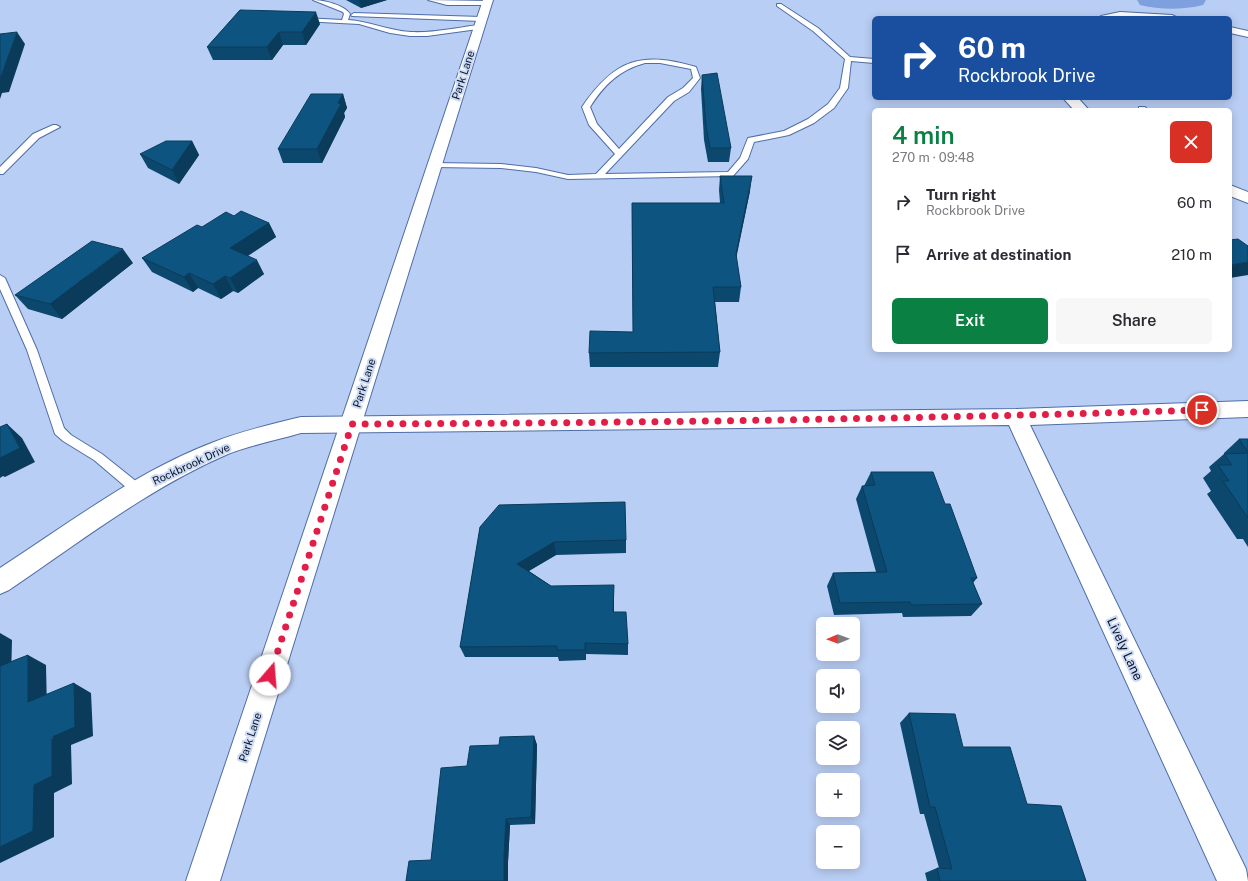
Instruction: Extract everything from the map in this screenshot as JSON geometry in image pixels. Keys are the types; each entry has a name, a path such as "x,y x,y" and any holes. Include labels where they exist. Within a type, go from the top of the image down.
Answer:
{"street":[{"name":"Park Lane","path":"203,881 484,12"},
{"path":"1115,16 1137,16"},
{"path":"1232,30 1248,34"},
{"path":"1072,100 1080,108"},
{"path":"1232,191 1248,198"},
{"name":"Rockbrook Drive","path":"0,582 138,490 178,468 214,452 258,436 301,426 352,424 1016,417 1248,409"},
{"name":"Lively Lane","path":"1016,417 1234,881"}],"lane":[{"path":"316,0 345,11 345,18"},
{"path":"431,0 484,12"},
{"path":"779,5 797,15 829,40 848,59 872,61"},
{"path":"345,18 390,31 410,34 427,34 484,12"},
{"path":"297,20 345,18 424,18 484,12"},
{"path":"434,166 501,166 536,170 568,177 730,174 744,159 751,140 786,133 811,121 830,106 844,88 848,59"},
{"path":"599,176 671,99 686,90 697,78 694,68 679,63 661,60 643,60 618,70 595,91 586,107 593,126 619,154"},
{"path":"0,172 36,136 56,127"},
{"path":"0,278 32,350 50,402 54,421 59,431 67,438 98,457 138,490"}],"building":[{"path":"240,10 316,12 302,32 279,32 267,47 207,47"},
{"path":"17,32 0,79 0,34"},
{"path":"717,73 731,148 710,148 706,126 702,75"},
{"path":"311,94 343,94 338,103 341,104 317,149 278,149"},
{"path":"166,141 192,141 172,170 140,154"},
{"path":"720,176 752,176 736,254 741,287 713,287 720,352 589,353 590,331 633,332 632,203 724,203"},
{"path":"241,211 269,223 230,248 257,260 230,278 225,276 213,284 189,273 184,277 142,258 197,225 202,227 226,212 234,216"},
{"path":"1238,239 1248,246 1248,262 1232,265 1232,240"},
{"path":"92,241 123,249 50,304 15,295"},
{"path":"7,424 20,448 0,458 0,427"},
{"path":"1239,439 1248,439 1248,452"},
{"path":"1248,453 1248,518 1223,481 1229,481 1218,465 1232,465 1224,454"},
{"path":"871,472 933,472 945,504 950,504 977,578 971,578 982,604 911,605 910,602 840,603 833,573 887,572 862,486 875,485"},
{"path":"625,502 626,540 554,542 517,564 551,586 614,585 613,612 626,612 628,644 585,643 585,650 557,650 557,646 460,647 480,527 499,505"},
{"path":"28,655 28,702 74,683 75,727 52,737 52,776 34,785 33,831 0,847 0,666"},
{"path":"909,713 955,714 963,747 1010,747 1027,804 1061,806 1086,881 940,881 937,868 952,869 935,807 930,807"},
{"path":"534,736 531,817 506,819 504,881 406,881 409,861 431,860 441,768 467,766 470,746 499,745 500,737"}],"waterway":[{"path":"1149,0 1164,2 1194,0"}],"route":[{"path":"270,675 352,424 1016,417 1202,410"}]}
